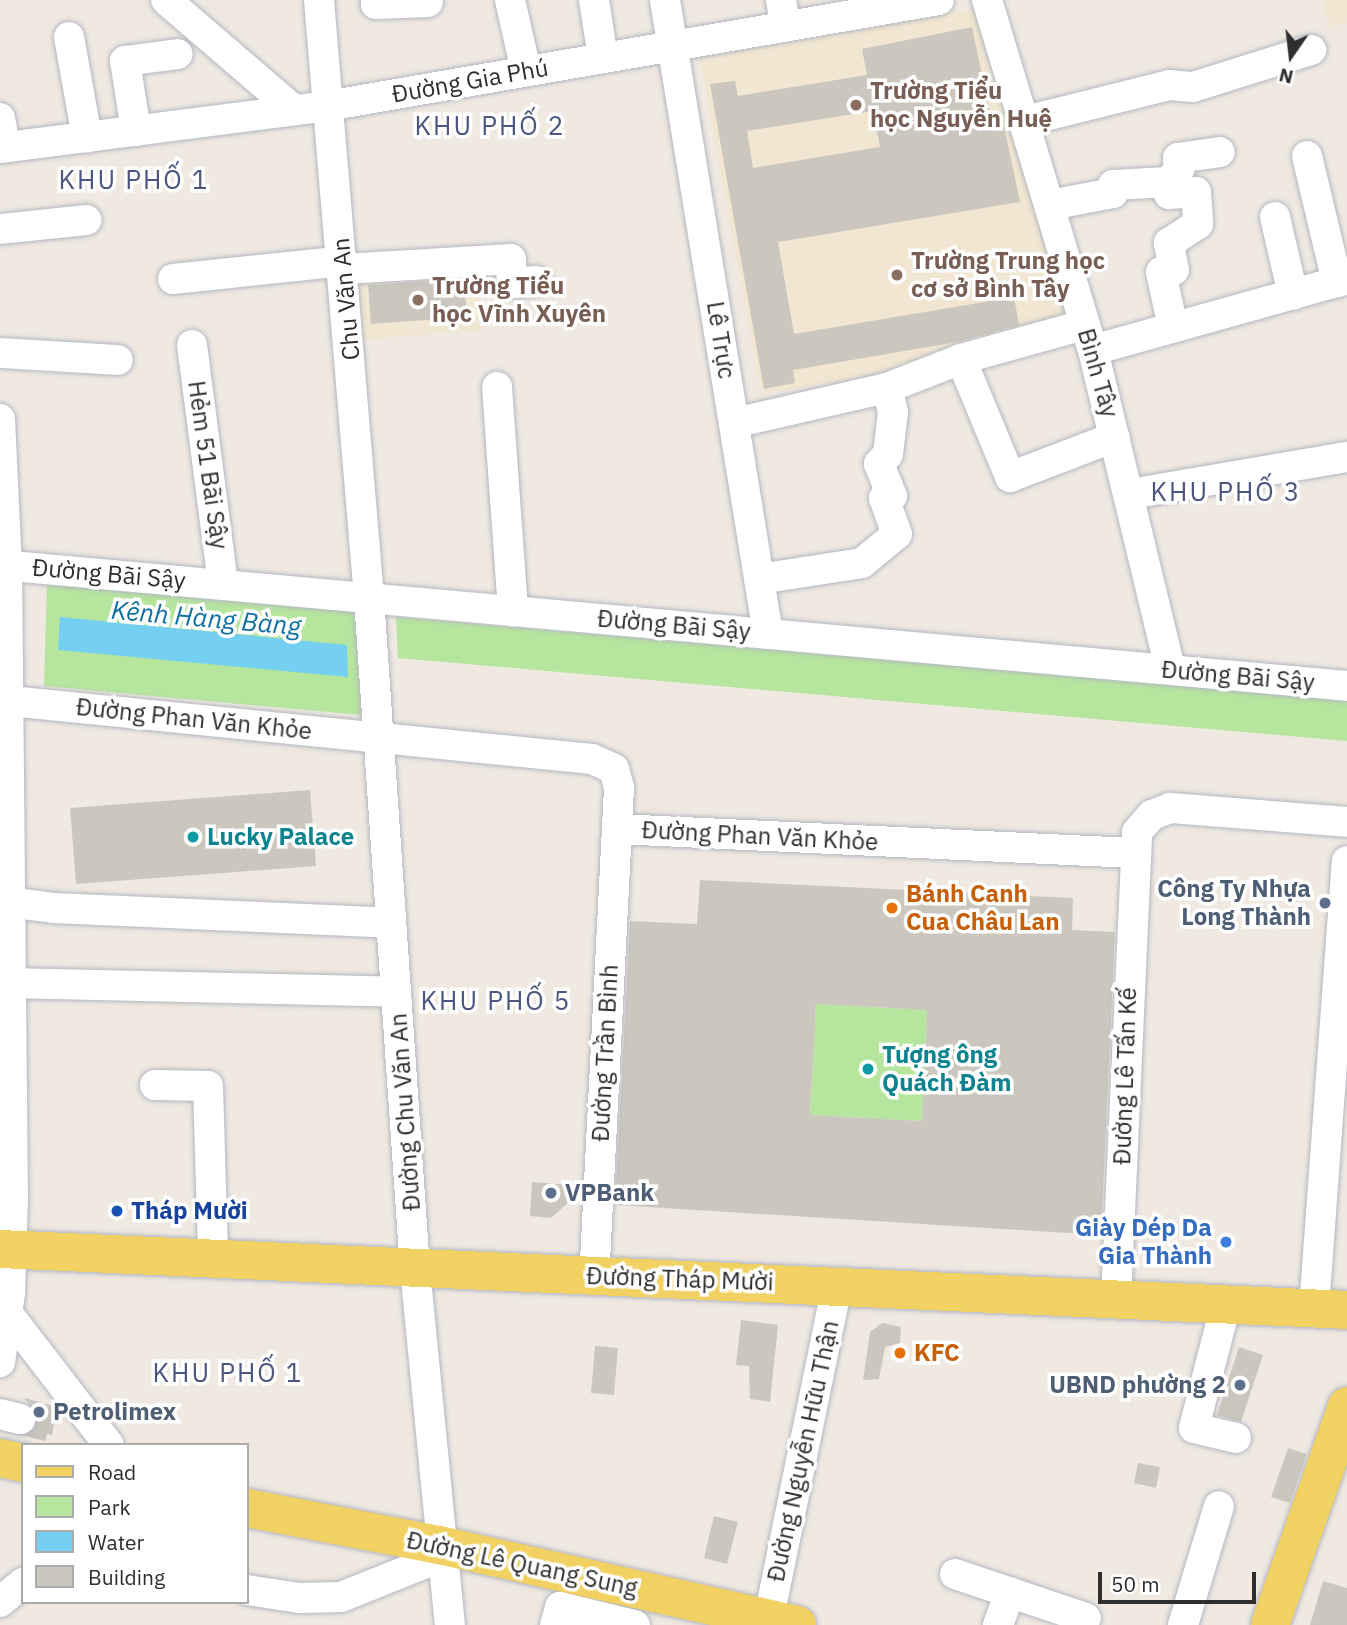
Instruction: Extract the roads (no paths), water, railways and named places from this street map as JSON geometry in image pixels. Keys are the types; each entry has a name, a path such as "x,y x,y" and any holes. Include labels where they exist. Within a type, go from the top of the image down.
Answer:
{"main road":[{"name":"Đường Tháp Mười","path":"6,1249 1330,1309"},
{"path":"1270,1625 1347,1406"},
{"path":"0,1458 21,1463"},
{"name":"Đường Lê Quang Sung","path":"248,1508 440,1551 783,1621"}],"street":[{"path":"166,0 294,110"},
{"name":"Chu Văn An","path":"319,0 344,265 369,598"},
{"path":"376,0 376,4 428,2"},
{"path":"510,0 526,71"},
{"path":"594,0 603,58"},
{"name":"Lê Trực","path":"665,0 675,46 768,634"},
{"name":"Đường Gia Phú","path":"3,148 327,106 675,46 784,13 939,0"},
{"name":"Bình Tây","path":"987,0 1088,337 1130,494 1170,669"},
{"path":"69,37 87,137"},
{"path":"1025,121 1169,85 1194,87 1311,50"},
{"path":"135,131 125,61 177,54"},
{"path":"0,118 3,148"},
{"path":"1142,200 1116,202 1113,185 1168,182 1180,170 1178,158 1220,152"},
{"path":"734,422 887,388 961,359 1088,337 1173,327 1342,281 1307,156"},
{"path":"1168,182 1169,194 1196,192 1198,224 1164,244 1174,270 1161,272 1173,327"},
{"path":"1050,205 1113,193"},
{"path":"1275,217 1293,295"},
{"path":"0,229 87,220"},
{"path":"173,279 344,265 511,260 512,283 536,281"},
{"name":"Hẻm 51 Bãi Sậy","path":"192,345 223,585"},
{"path":"0,353 118,360"},
{"path":"961,359 1010,477 1115,437"},
{"path":"497,387 513,611"},
{"path":"759,579 862,563 897,534 884,498 892,496 879,464 888,454 893,412 887,388"},
{"path":"0,419 4,565 5,902 10,984 6,1249 8,1314 0,1362"},
{"path":"1130,494 1347,457"},
{"name":"Đường Bãi Sậy","path":"4,565 1347,685"},
{"name":"Đường Chu Văn An","path":"369,598 415,1269 440,1551 450,1625"},
{"name":"Đường Phan Văn Khỏe","path":"4,700 601,761 614,769 620,781 617,830 1133,853"},
{"path":"1133,853 1144,823 1170,808 1347,822"},
{"name":"Đường Trần Bình","path":"594,1276 617,830"},
{"name":"Đường Lê Tấn Kế","path":"1116,1299 1133,853"},
{"path":"1330,1309 1347,861"},
{"path":"5,902 391,923"},
{"path":"10,984 396,992"},
{"path":"155,1085 208,1086 212,1259"},
{"name":"Đường Nguyễn Hữu Thận","path":"783,1621 837,1285"},
{"path":"1226,1304 1195,1429 1236,1438"},
{"path":"8,1314 107,1443"},
{"path":"1183,1625 1219,1506"},
{"path":"248,1590 299,1598 341,1597 440,1551"},
{"path":"955,1574 1086,1618"},
{"path":"0,1602 21,1585"},
{"path":"998,1625 1010,1592"},
{"path":"555,1625 559,1607 635,1625"}],"water":[{"name":"Kênh Hàng Bàng","path":"60,617 347,645 348,677 58,650"}],"tunnel":[{"path":"20,1419 53,1428"}],"place":[{"name":"Trường Tiểu học Nguyễn Huệ","path":"856,105"},
{"name":"Trường Trung học cơ sở Bình Tây","path":"897,275"},
{"name":"Trường Tiểu học Vĩnh Xuyên","path":"418,300"},
{"name":"Lucky Palace","path":"193,837"},
{"name":"Công Ty Nhựa Long Thành","path":"1325,903"},
{"name":"Bánh Canh Cua Châu Lan","path":"892,908"},
{"name":"Tượng ông Quách Đàm","path":"868,1069"},
{"name":"VPBank","path":"551,1193"},
{"name":"Tháp Mười","path":"117,1211"},
{"name":"Giày Dép Da Gia Thành","path":"1226,1242"},
{"name":"KFC","path":"900,1353"},
{"name":"UBND phường 2","path":"1240,1385"},
{"name":"Petrolimex","path":"39,1412"}],"district":[{"name":"KHU PHỐ 2","path":"490,126"},
{"name":"KHU PHỐ 1","path":"134,180"},
{"name":"KHU PHỐ 3","path":"1226,492"},
{"name":"KHU PHỐ 5","path":"496,1001"},
{"name":"KHU PHỐ 1","path":"228,1373"}]}
